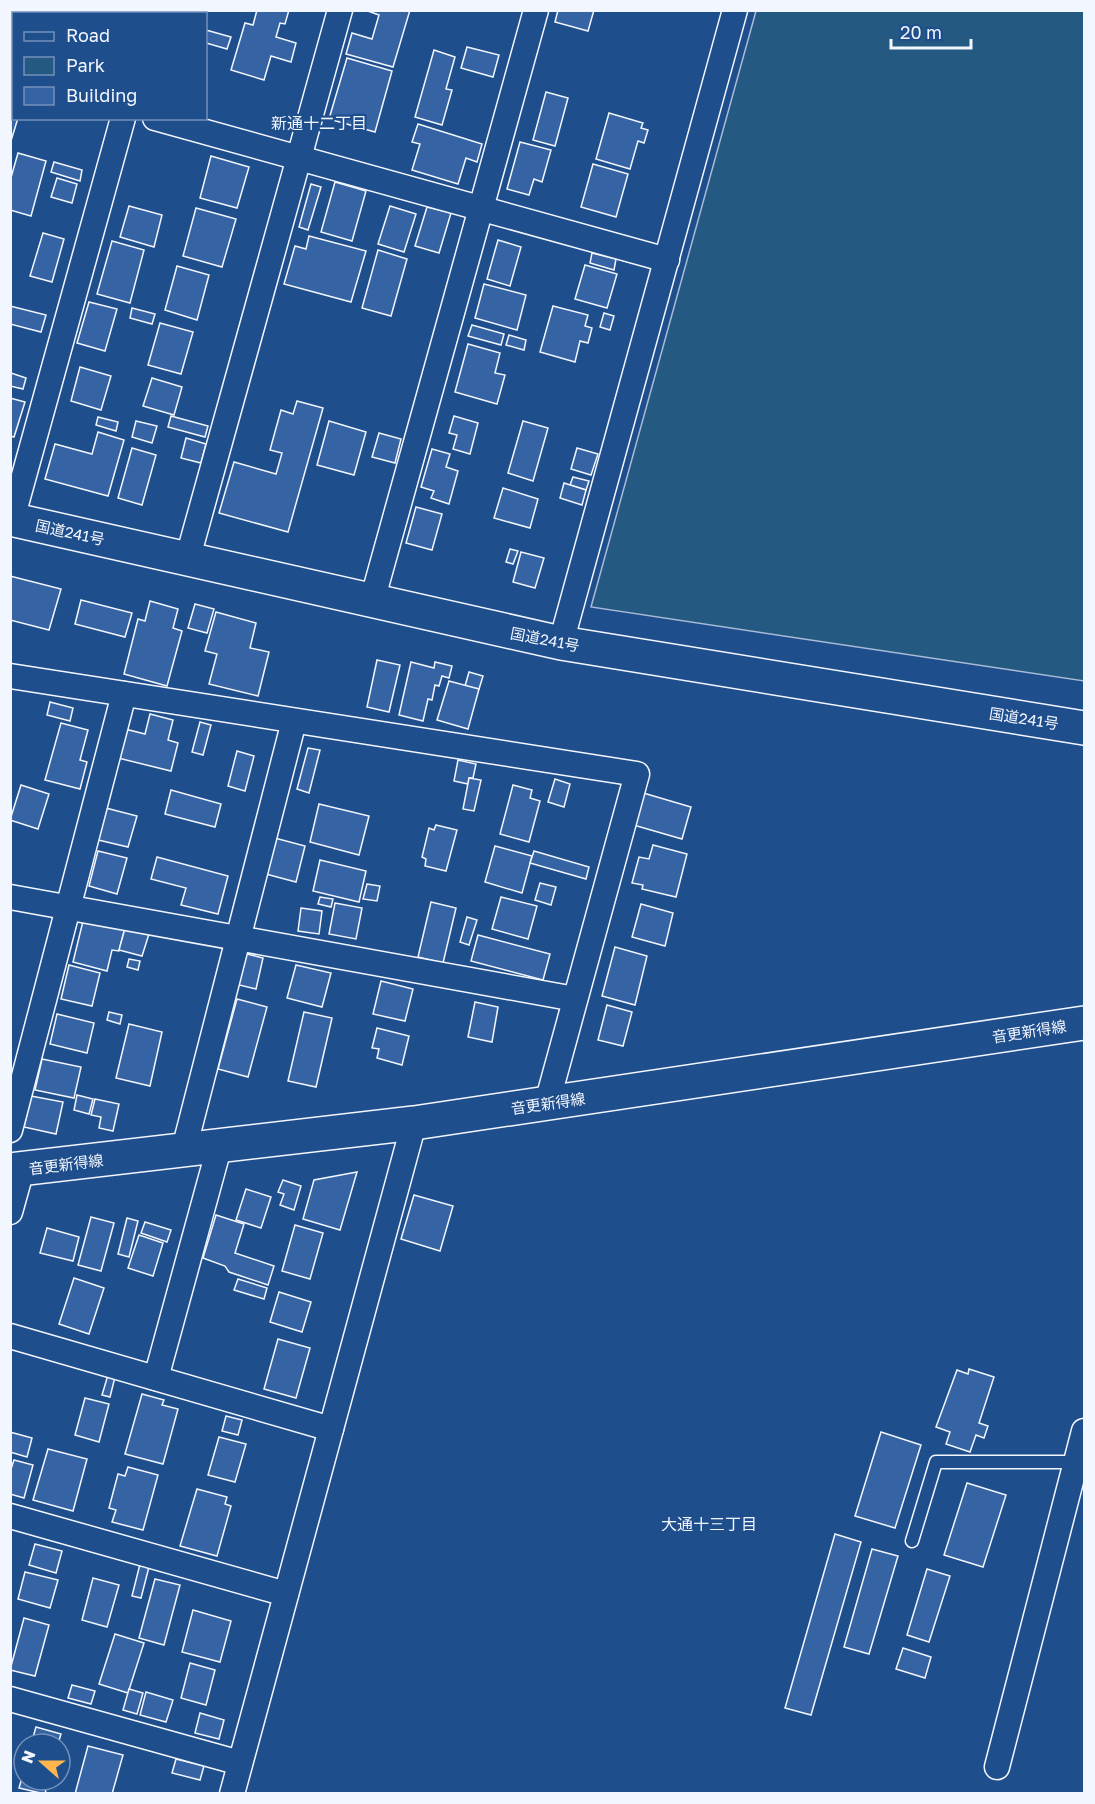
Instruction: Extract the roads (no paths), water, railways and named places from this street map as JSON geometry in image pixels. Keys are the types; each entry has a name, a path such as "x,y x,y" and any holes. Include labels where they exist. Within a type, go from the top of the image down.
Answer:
{"main road":[{"name":"国道241号","path":"11,519 188,557 561,643 1084,728"},
{"name":"音更新得線","path":"16,1170 184,1149 219,1148 414,1123 1084,1023"}],"street":[{"path":"188,557 340,10"},
{"path":"372,601 536,10"},
{"path":"561,643 735,10"},
{"path":"11,519 122,120"},
{"path":"162,120 667,260"},
{"path":"10,676 637,774 547,1103"},
{"path":"10,1130 124,694"},
{"path":"184,1149 294,720"},
{"path":"10,897 575,999"},
{"path":"232,1794 414,1123"},
{"path":"156,1378 219,1148"},
{"path":"10,1212 16,1170"},
{"path":"10,1336 331,1429"},
{"path":"997,1767 1084,1431"},
{"path":"10,1516 286,1594"},
{"path":"10,1699 240,1763"}],"lane":[{"path":"912,1541 936,1462 1075,1462"}],"district":[{"name":"新通十二丁目","path":"319,123"},
{"name":"大通十三丁目","path":"709,1524"}]}
